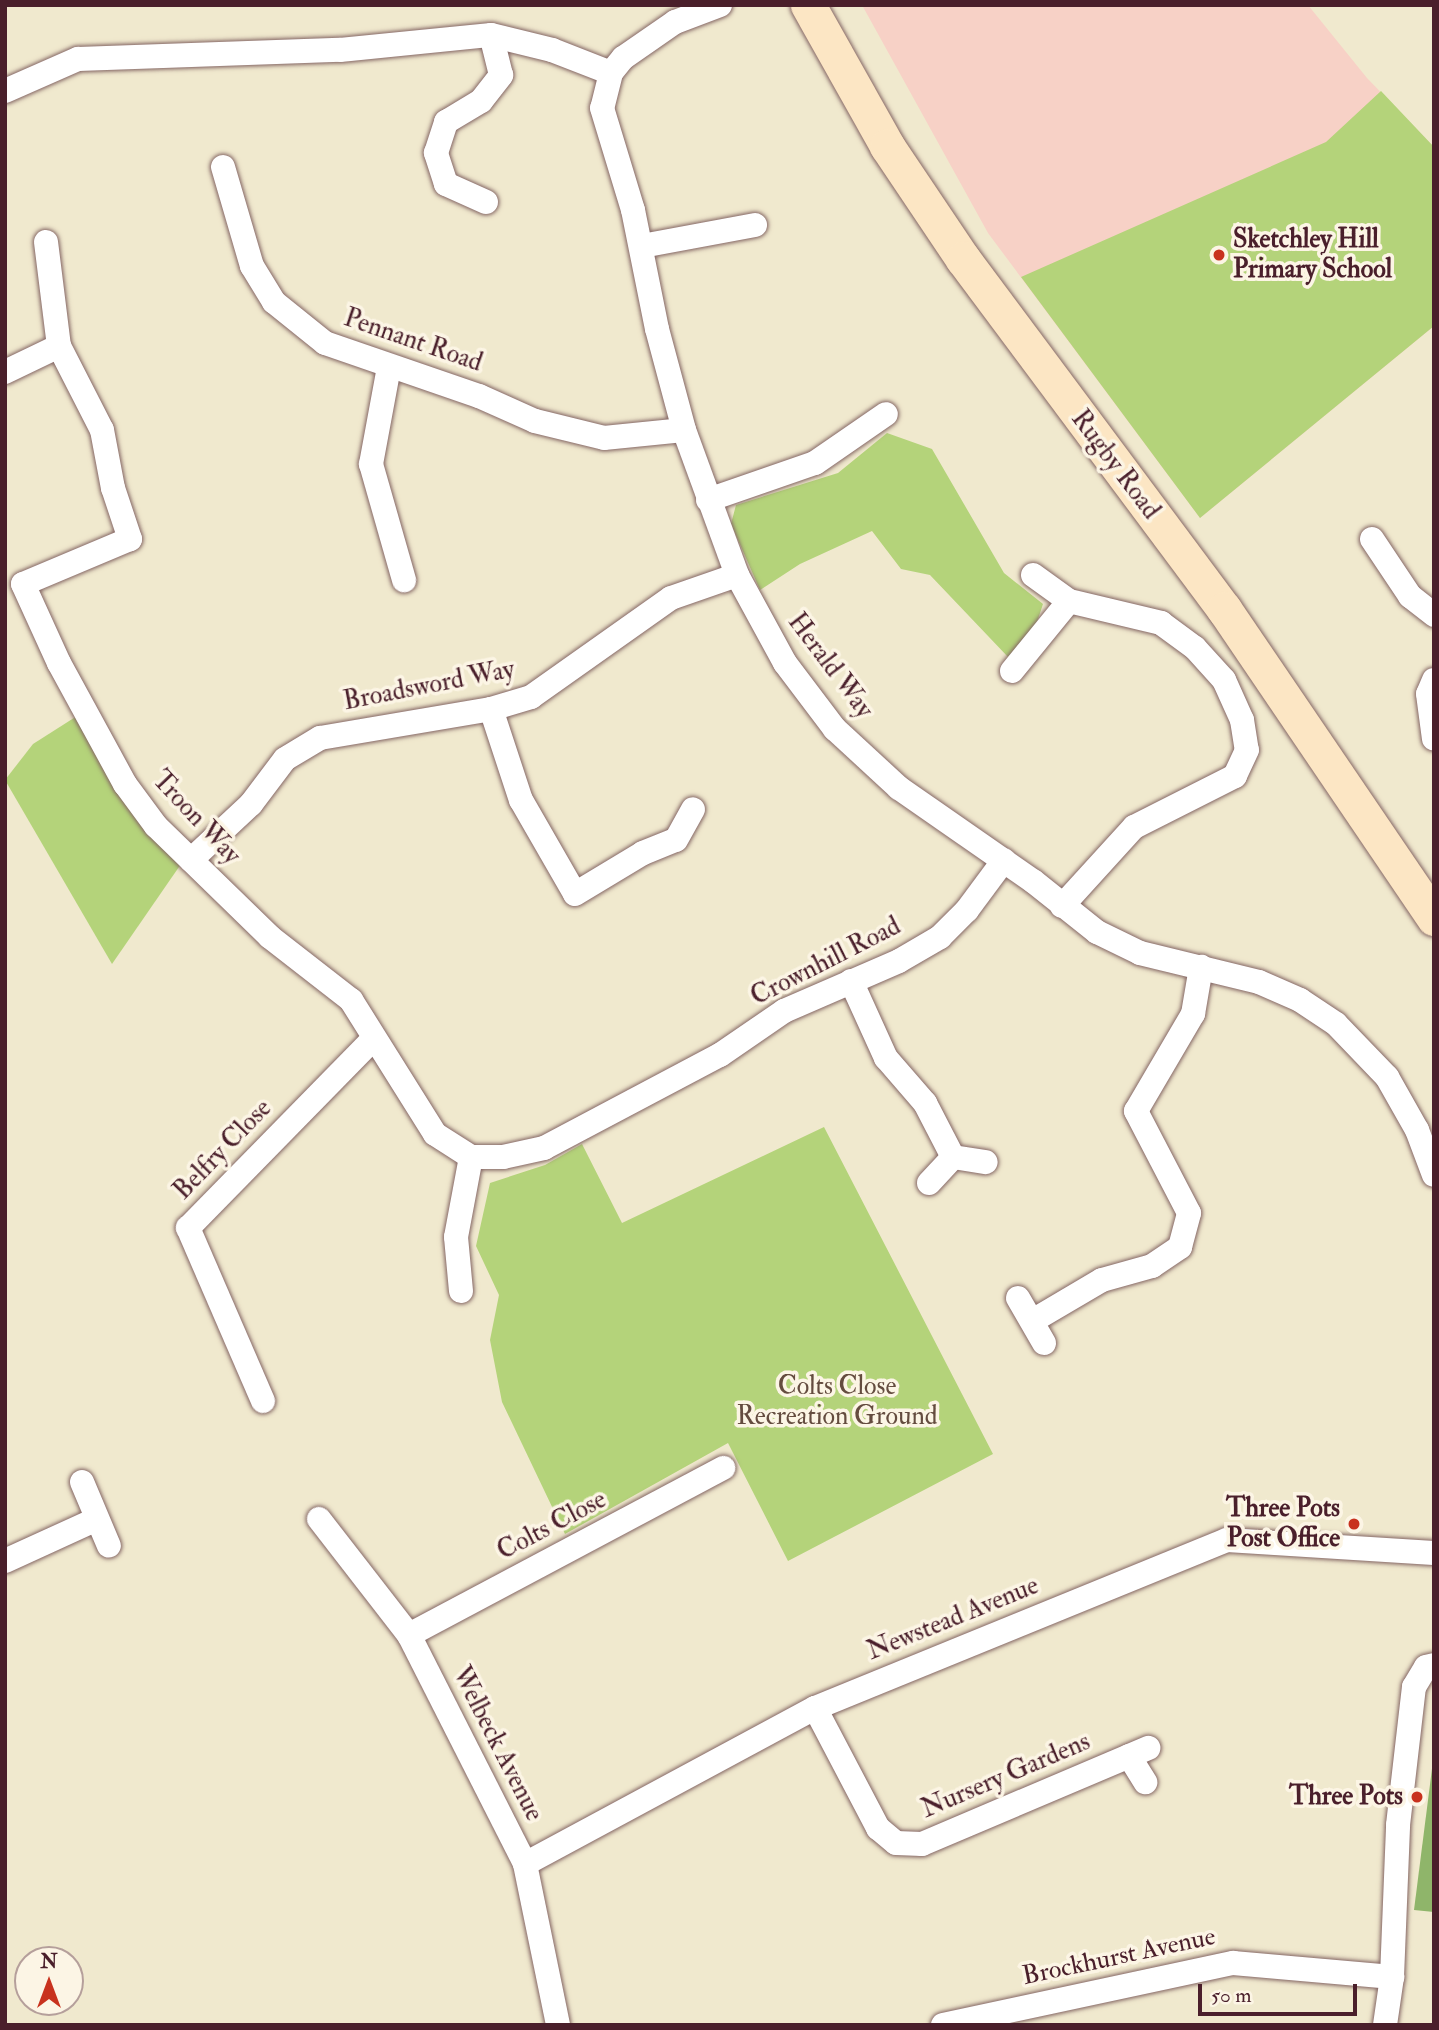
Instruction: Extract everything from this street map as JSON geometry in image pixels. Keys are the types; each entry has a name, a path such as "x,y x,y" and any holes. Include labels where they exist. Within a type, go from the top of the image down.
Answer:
{"main road":[{"name":"Rugby Road","path":"808,5 887,146 963,259 1224,609 1434,918"}],"street":[{"path":"5,91 78,59 340,50 491,35 552,50 611,73 638,46 675,22 720,5"},
{"path":"486,202 446,184 436,153 446,122 481,101 501,75 491,35"},
{"name":"Herald Way","path":"611,73 602,108 642,246 646,285 684,430 737,575 785,663 835,729 899,788 1004,860 1062,906 1120,945 1259,982 1300,1000 1336,1024 1387,1077 1418,1130 1434,1175"},
{"name":"Pennant Road","path":"223,167 252,266 274,302 326,343 479,396 535,421 604,438 684,430"},
{"path":"642,246 755,225"},
{"path":"5,372 59,346 46,242"},
{"name":"Troon Way","path":"59,346 102,430 113,488 130,539 23,584 59,663 125,784 156,826 270,937 351,1000 435,1134 471,1157"},
{"path":"389,367 371,464 404,580"},
{"path":"708,500 815,463 886,414"},
{"path":"1372,539 1410,596 1434,615"},
{"name":"Broadsword Way","path":"191,860 251,804 285,759 320,738 491,709 531,697 671,598 737,575"},
{"path":"1032,575 1069,601 1161,623 1195,648 1224,680 1242,720 1247,750 1235,776 1134,827 1062,906"},
{"path":"1012,671 1069,601"},
{"path":"1434,680 1428,694 1434,739"},
{"path":"491,709 521,800 575,894 643,853 676,840 693,809"},
{"name":"Crownhill Road","path":"471,1157 503,1157 544,1148 720,1055 784,1011 898,961 940,937 967,910 1004,860"},
{"path":"1034,1320 1092,1285 1152,1266 1180,1247 1189,1213 1136,1111 1193,1014 1201,967"},
{"path":"851,981 886,1058 925,1103 953,1157"},
{"name":"Belfry Close","path":"263,1401 188,1228 373,1039"},
{"path":"461,1291 456,1237 471,1157"},
{"path":"953,1157 986,1162"},
{"path":"929,1183 953,1157"},
{"path":"1018,1298 1034,1320 1044,1343"},
{"name":"Colts Close","path":"409,1635 723,1468"},
{"path":"82,1482 95,1520 109,1546"},
{"name":"Welbeck Avenue","path":"319,1519 409,1635 525,1864 558,2025"},
{"path":"5,1561 95,1520"},
{"name":"Newstead Avenue","path":"525,1864 816,1708 1227,1540 1434,1553"},
{"path":"1385,2025 1392,1977 1392,1908 1412,1699 1426,1667 1434,1665"},
{"name":"Nursery Gardens","path":"816,1708 877,1828 896,1843 922,1844 1139,1752 1145,1782"},
{"name":"Brockhurst Avenue","path":"943,2025 1233,1963 1392,1977"}],"shaded area":[{"name":"Sketchley Hill Primary School","path":"862,5 1308,5 1367,78 1434,147 1434,326 1200,518 988,233"}],"green space":[{"path":"1381,91 1434,147 1434,326 1200,518 1021,277 1326,142"},
{"path":"887,433 932,449 1004,573 1043,604 1036,625 1008,657 930,575 901,569 872,531 800,564 760,590 731,524 736,505 838,473"},
{"path":"77,716 181,864 112,964 5,780 33,744"},
{"name":"Colts Close Recreation Ground","path":"824,1127 993,1454 788,1561 728,1443 565,1534 502,1402 490,1340 499,1295 476,1246 490,1183 545,1165 582,1144 622,1223"},
{"path":"1434,1753 1434,1912 1414,1910"}],"place":[{"name":"Sketchley Hill Primary School","path":"1219,255"},
{"name":"Three Pots Post Office","path":"1354,1524"},
{"name":"Three Pots","path":"1417,1797"}]}
